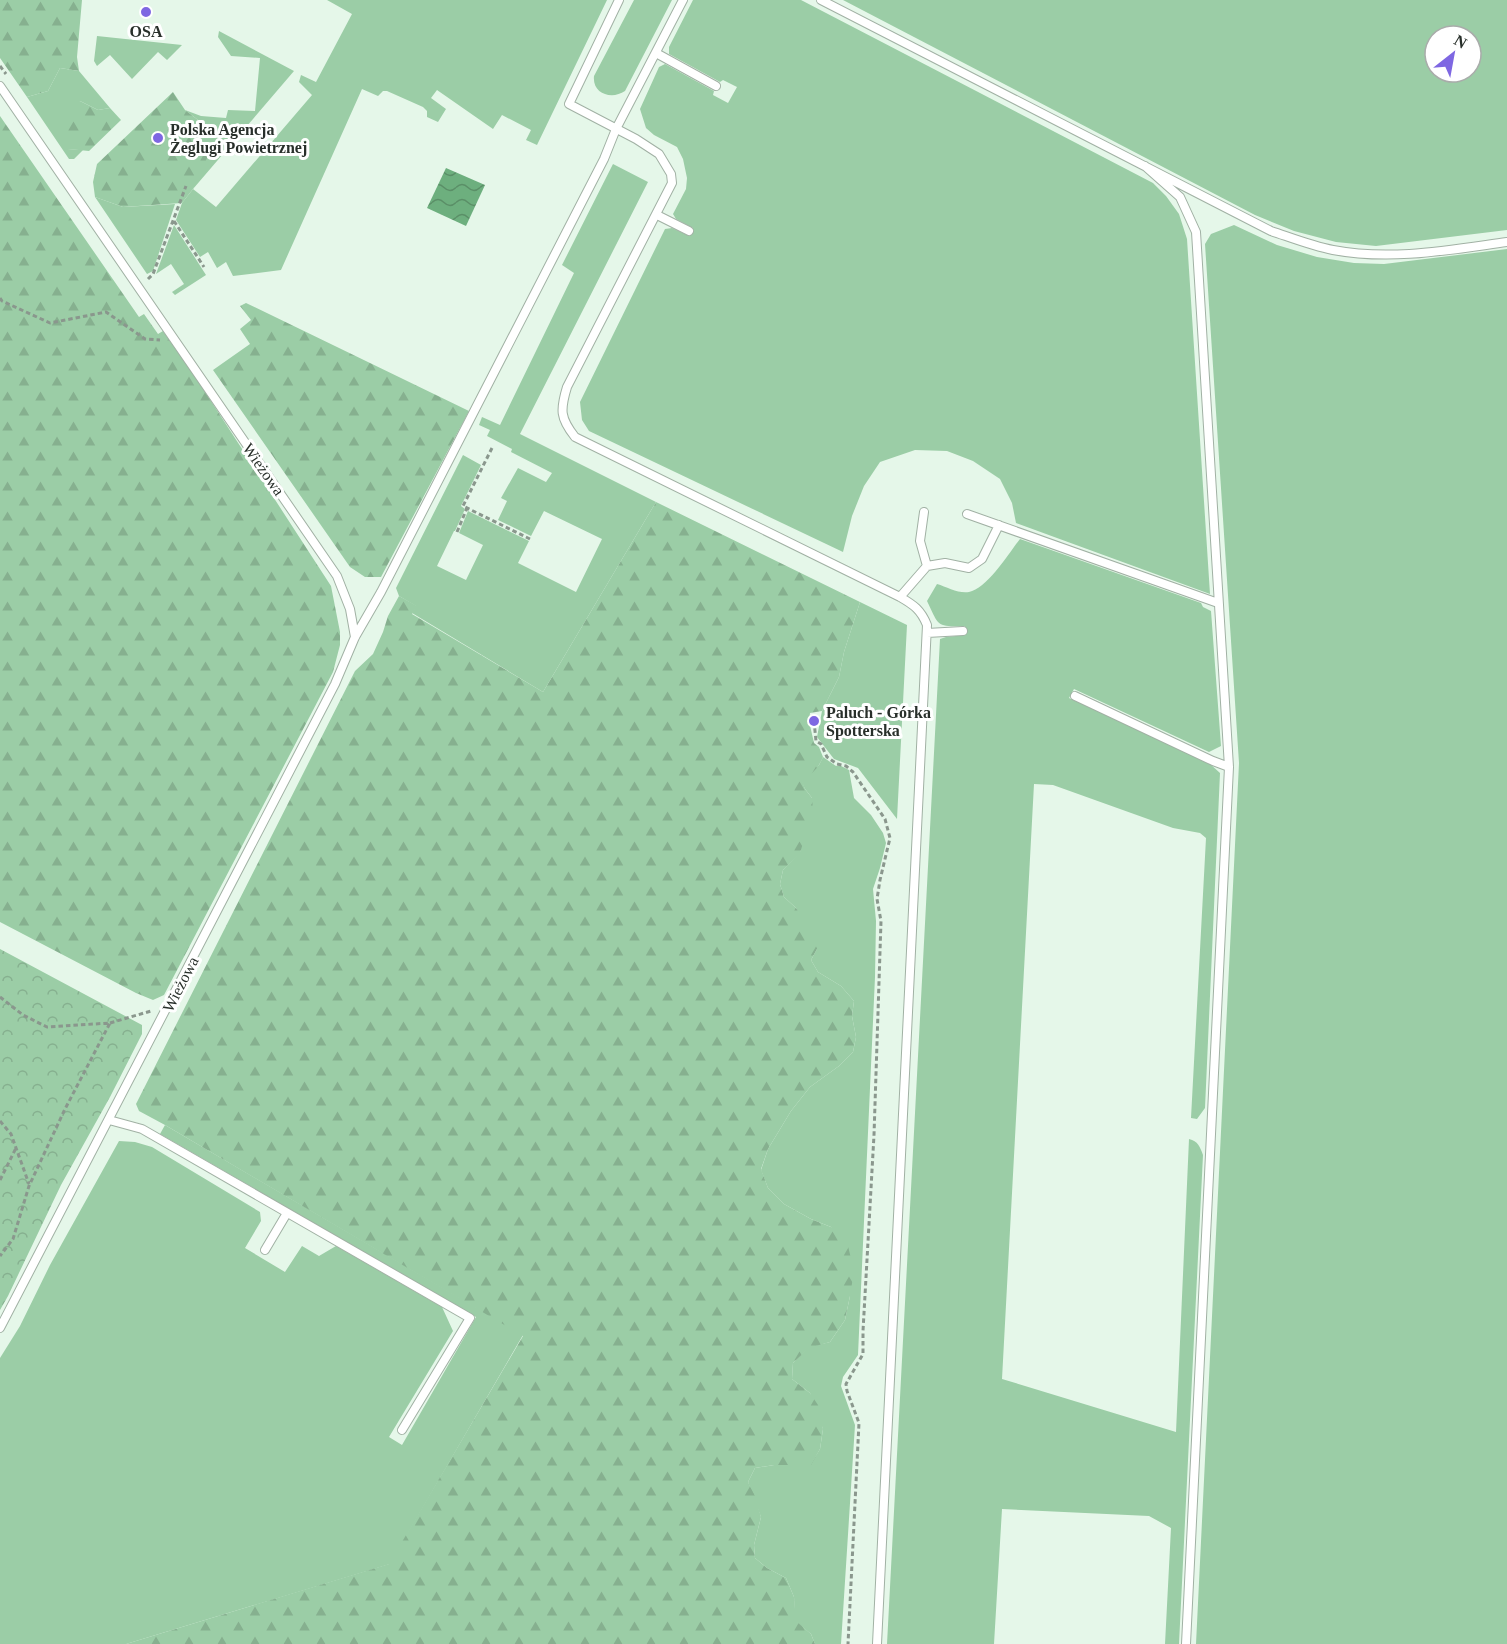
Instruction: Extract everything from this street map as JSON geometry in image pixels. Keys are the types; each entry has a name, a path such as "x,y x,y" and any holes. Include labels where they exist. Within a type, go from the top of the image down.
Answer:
{"lane":[{"path":"618,0 569,104 659,154 671,174 672,183 567,387 562,403 566,425 575,437 900,597 922,614 927,625 877,1644"},
{"name":"Wieżowa","path":"0,1328 335,684 355,637 381,592 474,413 604,159 616,129 682,0"},
{"path":"821,0 1272,231 1310,245 1334,250 1387,255 1432,252 1507,242"},
{"path":"656,53 716,86"},
{"name":"Wieżowa","path":"0,86 337,576 350,609 355,637"},
{"path":"1145,166 1180,196 1196,232 1229,767 1186,1644"},
{"path":"657,215 689,231"},
{"path":"924,512 920,541 927,566"},
{"path":"968,514 1218,603"},
{"path":"900,597 927,566 945,563 969,568 982,559 999,525"},
{"path":"927,633 963,632"},
{"path":"1075,696 1229,767"},
{"path":"109,1120 142,1129 470,1318 402,1430"},
{"path":"265,1250 287,1213"}],"path":[{"path":"146,280 153,274 186,186"},
{"path":"173,220 204,267"},
{"path":"0,298 50,323 106,312 145,339 176,341"},
{"path":"492,448 463,506 530,539"},
{"path":"457,532 467,508"},
{"path":"814,721 814,738 827,757 837,764 850,768 885,819 890,838 877,899 881,921 874,1135 863,1354 846,1384 859,1423 848,1644"},
{"path":"0,997 23,1015 47,1028 110,1023 168,1007"},
{"path":"0,1256 13,1239 29,1186 64,1109 110,1023"},
{"path":"0,1121 11,1134 29,1186"},
{"path":"0,1180 16,1149"}],"green space":[{"path":"0,0 82,0 77,57 79,71 60,68 48,91 27,97 0,58"},
{"path":"327,0 607,0 537,145 526,140 531,130 502,115 493,129 437,90 431,98 446,109 438,122 427,117 427,111 423,107 387,91 383,91 378,96 362,89 281,270 233,276 226,262 217,268 208,252 200,257 176,220 182,203 193,189 216,207 312,95 299,82 301,75 316,82 352,14"},
{"path":"634,0 672,0 625,91 614,95 604,94 596,87 594,76"},
{"path":"693,0 801,0 1153,183 1166,196 1179,214 1187,239 1210,594 1016,523 1012,503 1000,479 973,461 947,451 915,450 880,462 864,486 852,516 843,552 589,431 582,420 580,402 665,229 672,228 689,236 693,228 676,219 673,214 686,189 687,178 683,159 677,147 646,128 640,109 659,67 665,64 714,91 713,95 728,103 737,87 723,80 720,82 669,54 669,47"},
{"path":"843,0 1507,0 1507,230 1376,246 1336,242 1294,231 1255,215"},
{"path":"219,31 294,71 193,189 202,123 185,110 201,116 226,118 228,110 255,111 260,58 231,56 218,37"},
{"path":"97,36 182,45 167,60 158,52 132,79 110,55 97,66 94,61"},
{"path":"60,68 79,71 110,108 98,110 80,101 68,149 83,150 74,159 69,159 27,97 48,91"},
{"path":"173,92 185,110 202,123 212,147 193,189 182,203 123,207 95,197 93,182 97,164"},
{"path":"80,101 98,110 110,108 121,120 89,151 68,149 60,138 59,125 67,109"},
{"path":"0,116 139,317 144,314 158,334 163,331 198,381 331,586 340,632 340,645 333,672 164,995 153,1000 0,922"},
{"path":"613,164 648,182 520,434 656,502 543,692 412,613 416,606 399,596 396,588 463,455 481,465 461,506 465,509 437,566 466,580 483,545 459,533 468,511 529,541 518,563 576,592 602,539 544,511 531,536 498,520 507,501 501,498 518,468 546,482 552,473 511,452 512,449 487,436 490,430 479,425 482,417 500,425 574,273 562,265"},
{"path":"95,197 123,207 175,204 153,271 147,274"},
{"path":"174,225 206,275 175,295 172,292 184,284 171,264 156,274"},
{"path":"1234,225 1277,245 1317,257 1354,263 1384,264 1507,249 1507,1644 1196,1644 1239,763 1205,244 1211,234"},
{"path":"246,303 469,411 381,577 365,577 350,567 213,370 250,344 240,329 251,320 240,306"},
{"path":"656,502 860,602 844,652 839,677 822,711 810,713 809,721 814,743 819,747 823,757 814,771 802,780 812,798 813,810 800,853 783,870 780,884 784,897 796,908 817,939 817,949 811,960 818,972 841,986 854,1001 852,1016 856,1037 853,1052 839,1066 810,1087 791,1111 768,1149 761,1169 768,1188 784,1204 831,1227 848,1246 854,1271 845,1320 830,1342 809,1348 793,1363 792,1379 810,1393 818,1405 823,1429 820,1449 811,1465 774,1465 755,1468 748,1482 761,1517 754,1545 755,1558 767,1568 786,1578 794,1597 796,1621 811,1634 815,1644 126,1644 389,1564 523,1336 139,1111 136,1104 355,671 373,654 388,616 399,596 417,606 412,614 543,692"},
{"path":"1020,539 1201,603 1203,607 1211,611 1221,746 1209,752 1074,689 1069,698 1209,763 1220,773 1205,1108 1197,1119 1191,1118 1206,838 1200,833 1173,828 1053,785 1034,784 1002,1379 1176,1432 1189,1139 1197,1143 1203,1155 1179,1644 1165,1644 1171,1528 1149,1516 1002,1509 994,1644 887,1644 940,639 966,635 965,626 949,626 940,623 927,601 937,584 961,592 976,589 990,578"},
{"path":"860,602 907,625 897,819 858,768 834,759 817,737 822,711 839,677 844,652"},
{"path":"823,757 836,766 849,770 854,798 871,815 883,833 886,843 873,889 876,921 875,977 858,1355 843,1377 841,1386 855,1425 841,1644 815,1644 811,1634 795,1621 794,1597 786,1578 767,1568 755,1558 754,1545 761,1517 748,1482 755,1468 774,1465 810,1465 820,1449 823,1429 810,1393 792,1379 793,1363 809,1347 830,1342 845,1320 850,1296 831,1227 784,1204 768,1188 761,1170 768,1149 791,1111 810,1087 839,1066 853,1052 856,1037 852,1016 854,1001 841,986 818,972 811,960 817,949 796,908 784,897 780,884 783,870 800,852 812,798 801,780 819,765"},
{"path":"0,949 142,1025 142,1034 61,1185 0,1310"},
{"path":"165,1125 523,1335 390,1564 126,1644 0,1644 0,1358 20,1326 50,1265 119,1141 135,1142 152,1147 260,1212 261,1221 245,1248 285,1272 302,1246 319,1256 336,1246 442,1307 453,1331 389,1437 402,1445 476,1317 160,1134"}],"water":[{"path":"446,168 485,185 466,226 427,208"}],"place":[{"name":"OSA","path":"146,12"},
{"name":"Polska Agencja Żeglugi Powietrznej","path":"158,138"},
{"name":"Paluch - Górka Spotterska","path":"814,721"}]}
